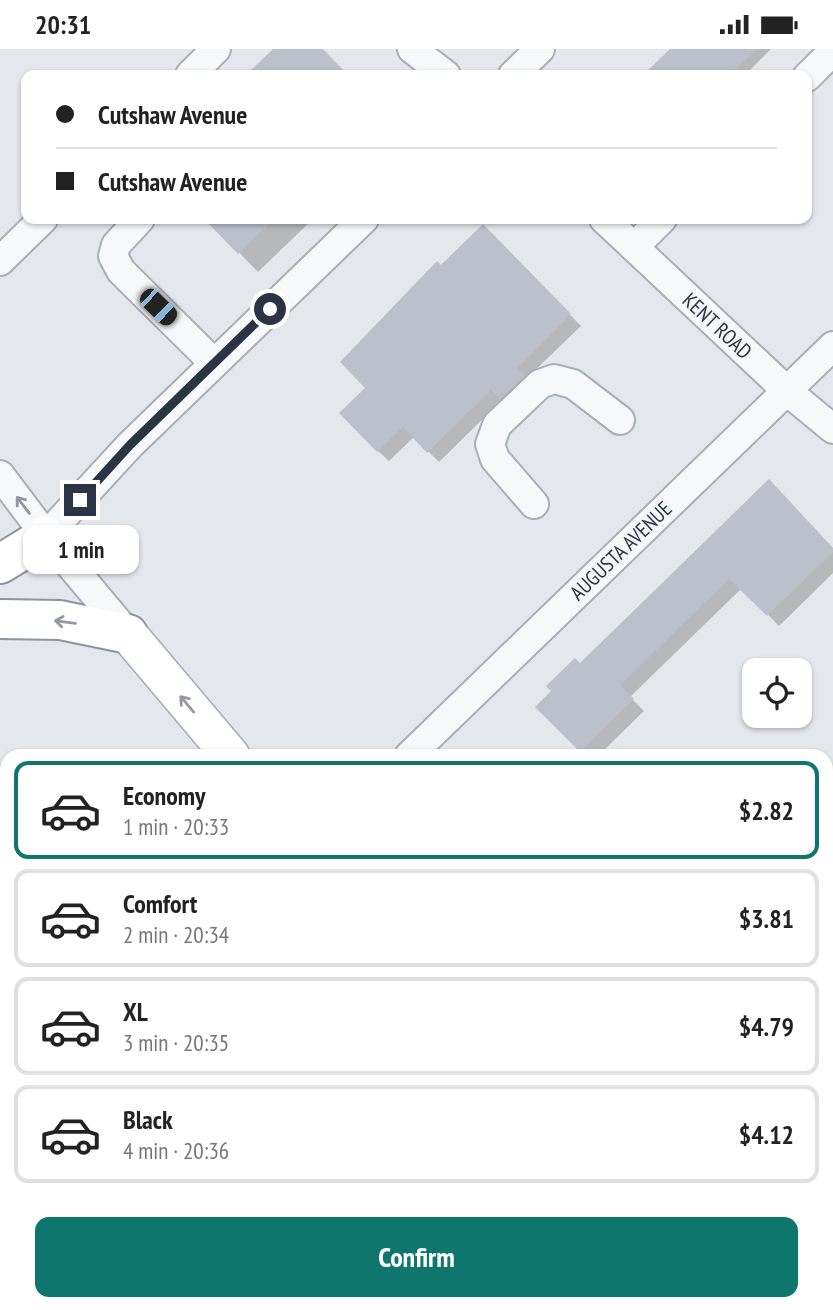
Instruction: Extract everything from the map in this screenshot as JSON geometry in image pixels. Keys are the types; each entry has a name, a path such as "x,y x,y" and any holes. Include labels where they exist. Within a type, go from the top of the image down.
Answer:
{"highway":[{"path":"0,564 46,536"},
{"path":"0,619 60,620 128,634"}],"main road":[{"path":"128,634 225,749"}],"street":[{"path":"195,70 216,49"},
{"path":"412,49 439,70"},
{"path":"518,70 540,49"},
{"path":"812,72 833,51"},
{"path":"0,261 39,224"},
{"path":"135,224 116,245 113,256 121,271 214,363"},
{"path":"46,536 130,445 359,224"},
{"name":"KENT ROAD","path":"609,224 787,391 833,429"},
{"path":"634,247 658,224"},
{"name":"AUGUSTA AVENUE","path":"416,749 833,346"},
{"path":"534,504 495,459 490,444 497,425 540,384 554,379 573,384 620,420"},
{"path":"0,475 46,536 128,634"}],"building":[{"path":"273,49 323,49 343,70 251,70"},
{"path":"670,49 756,49 735,70 648,70"},
{"path":"209,224 269,224 238,254"},
{"path":"483,224 571,314 517,368 525,376 500,399 491,390 427,453 403,427 377,452 339,413 365,388 340,362 437,261 441,265"},
{"path":"769,479 833,548 833,552 767,616 729,579 620,685 634,699 583,749 577,749 535,707 551,691 546,686 575,658 580,663"}],"route":[{"path":"80,500 130,445 270,309"}]}
